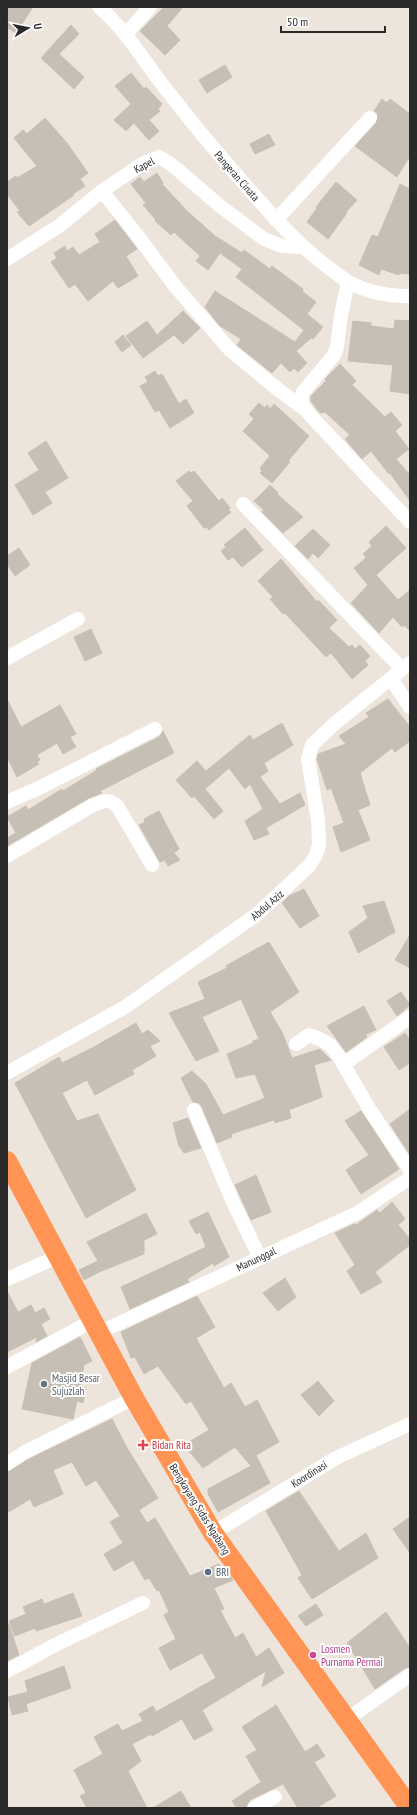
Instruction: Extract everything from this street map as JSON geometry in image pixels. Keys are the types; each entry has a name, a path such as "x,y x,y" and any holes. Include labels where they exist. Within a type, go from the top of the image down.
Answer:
{"highway":[{"name":"Bengkayang Sidas Ngabang","path":"7,1161 134,1398 213,1533 410,1808"}],"street":[{"name":"Pangeran Cinata","path":"99,7 126,34 200,132 276,220 302,247 348,282 364,289 384,294 410,296"},
{"path":"126,34 150,7"},
{"path":"276,220 370,118"},
{"name":"Kapel","path":"7,259 59,226 102,191 151,159 159,157 171,164 220,206 264,239 282,246 302,247"},
{"path":"102,191 175,286 230,350 306,410 410,522"},
{"path":"306,410 301,400 303,392 334,355 337,347 348,282"},
{"path":"243,504 406,666"},
{"path":"7,658 78,619"},
{"name":"Abdul Aziz","path":"7,1073 119,1011 144,994 256,915 310,865 316,855 319,845 318,820 308,759 312,745 334,724 406,666"},
{"path":"390,679 410,707"},
{"path":"7,802 53,781 155,730"},
{"path":"7,856 93,805 108,800 112,801 118,807 152,865"},
{"path":"344,1064 410,1017"},
{"path":"296,1044 304,1037 314,1036 330,1045 344,1064 370,1110 410,1170"},
{"path":"194,1110 230,1195 260,1258"},
{"name":"Manunggal","path":"7,1367 95,1327 260,1258 357,1213 410,1178"},
{"path":"7,1279 57,1256"},
{"path":"7,1464 25,1452 134,1398"},
{"name":"Koordinasi","path":"213,1533 336,1458 410,1424"},
{"path":"7,1671 56,1645 143,1603"},
{"path":"346,1720 410,1675"},
{"path":"254,1808 275,1797"}],"building":[{"path":"7,7 33,7 16,33 7,27"},
{"path":"164,7 183,7 167,26 180,40 165,55 140,31"},
{"path":"71,25 79,34 59,54 84,77 74,89 41,58"},
{"path":"225,65 232,77 207,93 199,80"},
{"path":"131,73 144,89 146,87 162,104 158,109 160,111 149,120 159,131 149,140 134,123 126,131 114,120 131,104 115,86"},
{"path":"382,99 387,103 390,99 410,114 410,156 397,177 355,146 376,123 378,114 374,111"},
{"path":"45,118 67,143 88,173 80,179 85,186 29,226 17,212 20,211 7,194 7,182 37,166 14,138 23,130 27,134"},
{"path":"269,134 275,145 255,154 250,144"},
{"path":"157,173 163,183 162,184 186,210 215,236 242,253 244,250 270,269 272,266 303,289 302,291 316,302 307,314 323,327 313,339 311,338 296,351 307,363 298,372 294,368 290,372 281,363 272,373 237,345 241,339 220,326 205,307 215,291 295,342 304,330 236,277 242,269 220,253 208,270 196,261 200,256 174,232 171,235 155,221 156,220 143,205 146,203 131,184 140,177 144,182"},
{"path":"336,182 357,200 346,212 347,213 328,239 307,222 317,208 316,207"},
{"path":"400,184 410,189 410,274 399,273 399,275 381,269 379,275 359,265 372,235 378,237"},
{"path":"115,220 137,249 126,256 138,276 118,288 113,281 88,301 75,284 69,288 51,262 57,258 54,253 65,246 67,251 73,247 79,255 100,242 95,234"},
{"path":"183,311 200,328 183,344 174,335 143,358 126,336 147,321 157,335"},
{"path":"395,320 410,321 410,394 390,391 393,365 348,361 353,321 371,323 371,326 394,329"},
{"path":"123,335 131,345 122,352 115,342"},
{"path":"340,364 356,381 352,385 385,417 391,412 402,425 395,431 409,449 396,459 410,475 410,501 390,473 389,474 371,451 362,459 345,439 350,435 325,412 320,413 311,401 311,396"},
{"path":"155,371 158,376 162,374 179,404 186,399 194,413 170,428 159,410 155,412 140,386 148,382 145,377"},
{"path":"259,403 265,408 267,405 270,409 274,404 309,436 272,483 260,473 262,471 260,468 270,456 243,431 254,419 249,414"},
{"path":"46,441 68,478 45,492 52,503 33,515 15,485 39,470 28,453"},
{"path":"189,471 191,473 194,471 219,501 222,498 230,508 228,510 231,512 209,530 206,527 204,528 187,506 193,501 176,481"},
{"path":"270,485 278,493 277,494 303,517 283,533 262,512 264,510 254,501"},
{"path":"386,526 406,548 376,575 398,600 410,590 410,631 404,625 402,627 393,617 379,633 351,603 368,585 354,568 365,559 366,557 363,554 372,546 369,542"},
{"path":"245,528 263,550 242,567 233,557 228,560 221,551 226,547 224,545"},
{"path":"313,529 330,545 318,558 313,553 308,559 295,546"},
{"path":"19,548 30,565 15,576 7,564 7,556"},
{"path":"281,559 317,602 318,600 337,620 329,628 349,647 352,645 355,649 360,645 370,656 365,661 368,665 352,679 331,653 326,657 285,613 283,614 270,599 273,597 258,581"},
{"path":"91,629 102,653 85,661 74,637"},
{"path":"7,699 21,727 60,705 76,734 70,737 76,747 63,754 57,743 37,755 40,760 37,762 39,764 17,777 7,757"},
{"path":"388,699 410,727 410,741 395,752 392,748 360,773 370,805 358,810 370,840 341,852 333,827 344,823 331,788 327,790 317,759 318,754 346,744 339,736 369,717 366,713"},
{"path":"282,723 293,745 264,763 268,771 260,777 280,804 300,793 305,805 266,828 269,834 254,840 245,821 263,809 250,784 245,789 229,768 205,789 223,811 214,819 194,796 192,798 176,780 197,761 206,771 250,735 253,740"},
{"path":"163,731 174,753 100,791 102,793 89,798 7,846 7,838 16,833 7,817 26,806 28,810 62,789 63,791 97,770 96,769 159,737"},
{"path":"159,811 179,849 174,853 180,860 168,866 165,860 160,862 139,825 145,822 144,819"},
{"path":"304,889 319,916 300,928 282,903 289,896"},
{"path":"384,901 395,932 358,953 349,932 368,918 363,906"},
{"path":"410,935 410,968 395,960"},
{"path":"269,942 299,992 270,1012 282,1032 292,1058 320,1049 331,1060 314,1065 322,1097 289,1110 291,1118 275,1123 274,1120 231,1134 232,1137 217,1143 202,1107 199,1103 193,1102 181,1078 192,1071 206,1084 223,1115 265,1098 255,1074 236,1078 227,1054 259,1039 241,999 202,1017 219,1051 196,1061 169,1013 205,999 198,982 227,968 226,966"},
{"path":"401,992 410,1005 397,1016 387,1001"},
{"path":"364,1006 376,1030 364,1035 367,1037 346,1052 327,1026"},
{"path":"136,1023 142,1034 148,1030 160,1041 150,1046 156,1056 132,1070 134,1074 95,1095 87,1080 62,1093 77,1121 98,1114 136,1190 86,1218 15,1083 59,1057 62,1063"},
{"path":"405,1033 410,1040 410,1063 399,1070 384,1047"},
{"path":"410,1109 410,1155 390,1124"},
{"path":"361,1111 399,1169 361,1194 346,1170 369,1155 345,1121"},
{"path":"188,1118 201,1148 184,1153 179,1146 173,1123"},
{"path":"256,1175 271,1212 251,1220 235,1185"},
{"path":"392,1202 405,1219 398,1225 410,1239 410,1245 375,1272 382,1282 361,1294 347,1271 355,1265 335,1233 354,1224 356,1225 377,1210 380,1213"},
{"path":"208,1212 229,1257 214,1266 213,1263 187,1279 189,1282 130,1309 121,1287 206,1247 200,1232 196,1234 189,1221"},
{"path":"146,1213 157,1234 144,1240 144,1254 99,1272 84,1280 79,1270 98,1261 87,1242"},
{"path":"285,1278 296,1297 278,1311 263,1293"},
{"path":"7,1291 18,1312 31,1305 35,1313 44,1308 50,1319 41,1324 47,1336 36,1342 37,1337 7,1352"},
{"path":"197,1296 215,1327 196,1338 224,1388 231,1383 245,1407 257,1400 279,1442 256,1455 270,1483 218,1512 208,1494 208,1489 251,1466 235,1447 203,1468 184,1445 209,1430 191,1401 186,1404 158,1366 144,1374 135,1357 131,1358 121,1332"},
{"path":"80,1337 92,1361 84,1365 80,1387 86,1388 83,1403 77,1401 73,1419 22,1409 32,1363"},
{"path":"318,1381 334,1401 319,1416 301,1395"},
{"path":"112,1419 127,1448 158,1498 139,1510 147,1523 155,1518 190,1576 219,1564 222,1571 225,1570 233,1580 214,1588 224,1609 220,1610 235,1638 243,1633 256,1657 269,1648 284,1673 262,1687 266,1671 202,1710 213,1730 194,1740 182,1719 152,1736 151,1734 132,1744 141,1761 128,1771 147,1808 87,1808 80,1796 86,1793 74,1770 103,1754 94,1737 118,1724 122,1731 143,1721 139,1714 153,1706 156,1712 216,1678 202,1653 170,1670 159,1648 176,1639 164,1615 169,1612 159,1590 157,1591 149,1578 145,1580 133,1560 114,1571 104,1554 123,1543 110,1522 120,1516 96,1480 86,1486 72,1462 53,1470 63,1494 34,1507 30,1499 7,1513 7,1472 29,1459"},
{"path":"299,1491 339,1551 366,1533 378,1558 312,1599 298,1578 302,1575 266,1511"},
{"path":"410,1517 410,1553 393,1529"},
{"path":"73,1593 82,1616 36,1631 35,1628 15,1636 9,1621 26,1614 23,1607 42,1599 44,1604"},
{"path":"316,1604 323,1615 306,1626 298,1616"},
{"path":"386,1612 410,1648 410,1667 405,1668 375,1689 347,1643"},
{"path":"9,1624 19,1655 7,1661 7,1625"},
{"path":"64,1666 71,1688 26,1704 28,1711 12,1715 8,1697 28,1692 25,1681"},
{"path":"276,1705 305,1752 317,1744 325,1756 314,1762 336,1796 316,1808 298,1808 283,1784 250,1800 246,1808 237,1808 232,1801 261,1782 246,1756 257,1750 242,1727"},
{"path":"181,1791 191,1808 153,1808"}],"place":[{"name":"Masjid Besar Sujuzlah","path":"44,1384"},
{"name":"Bidan Rita","path":"143,1445"},
{"name":"BRI","path":"208,1572"},
{"name":"Losmen Purnama Permai","path":"313,1655"}]}
